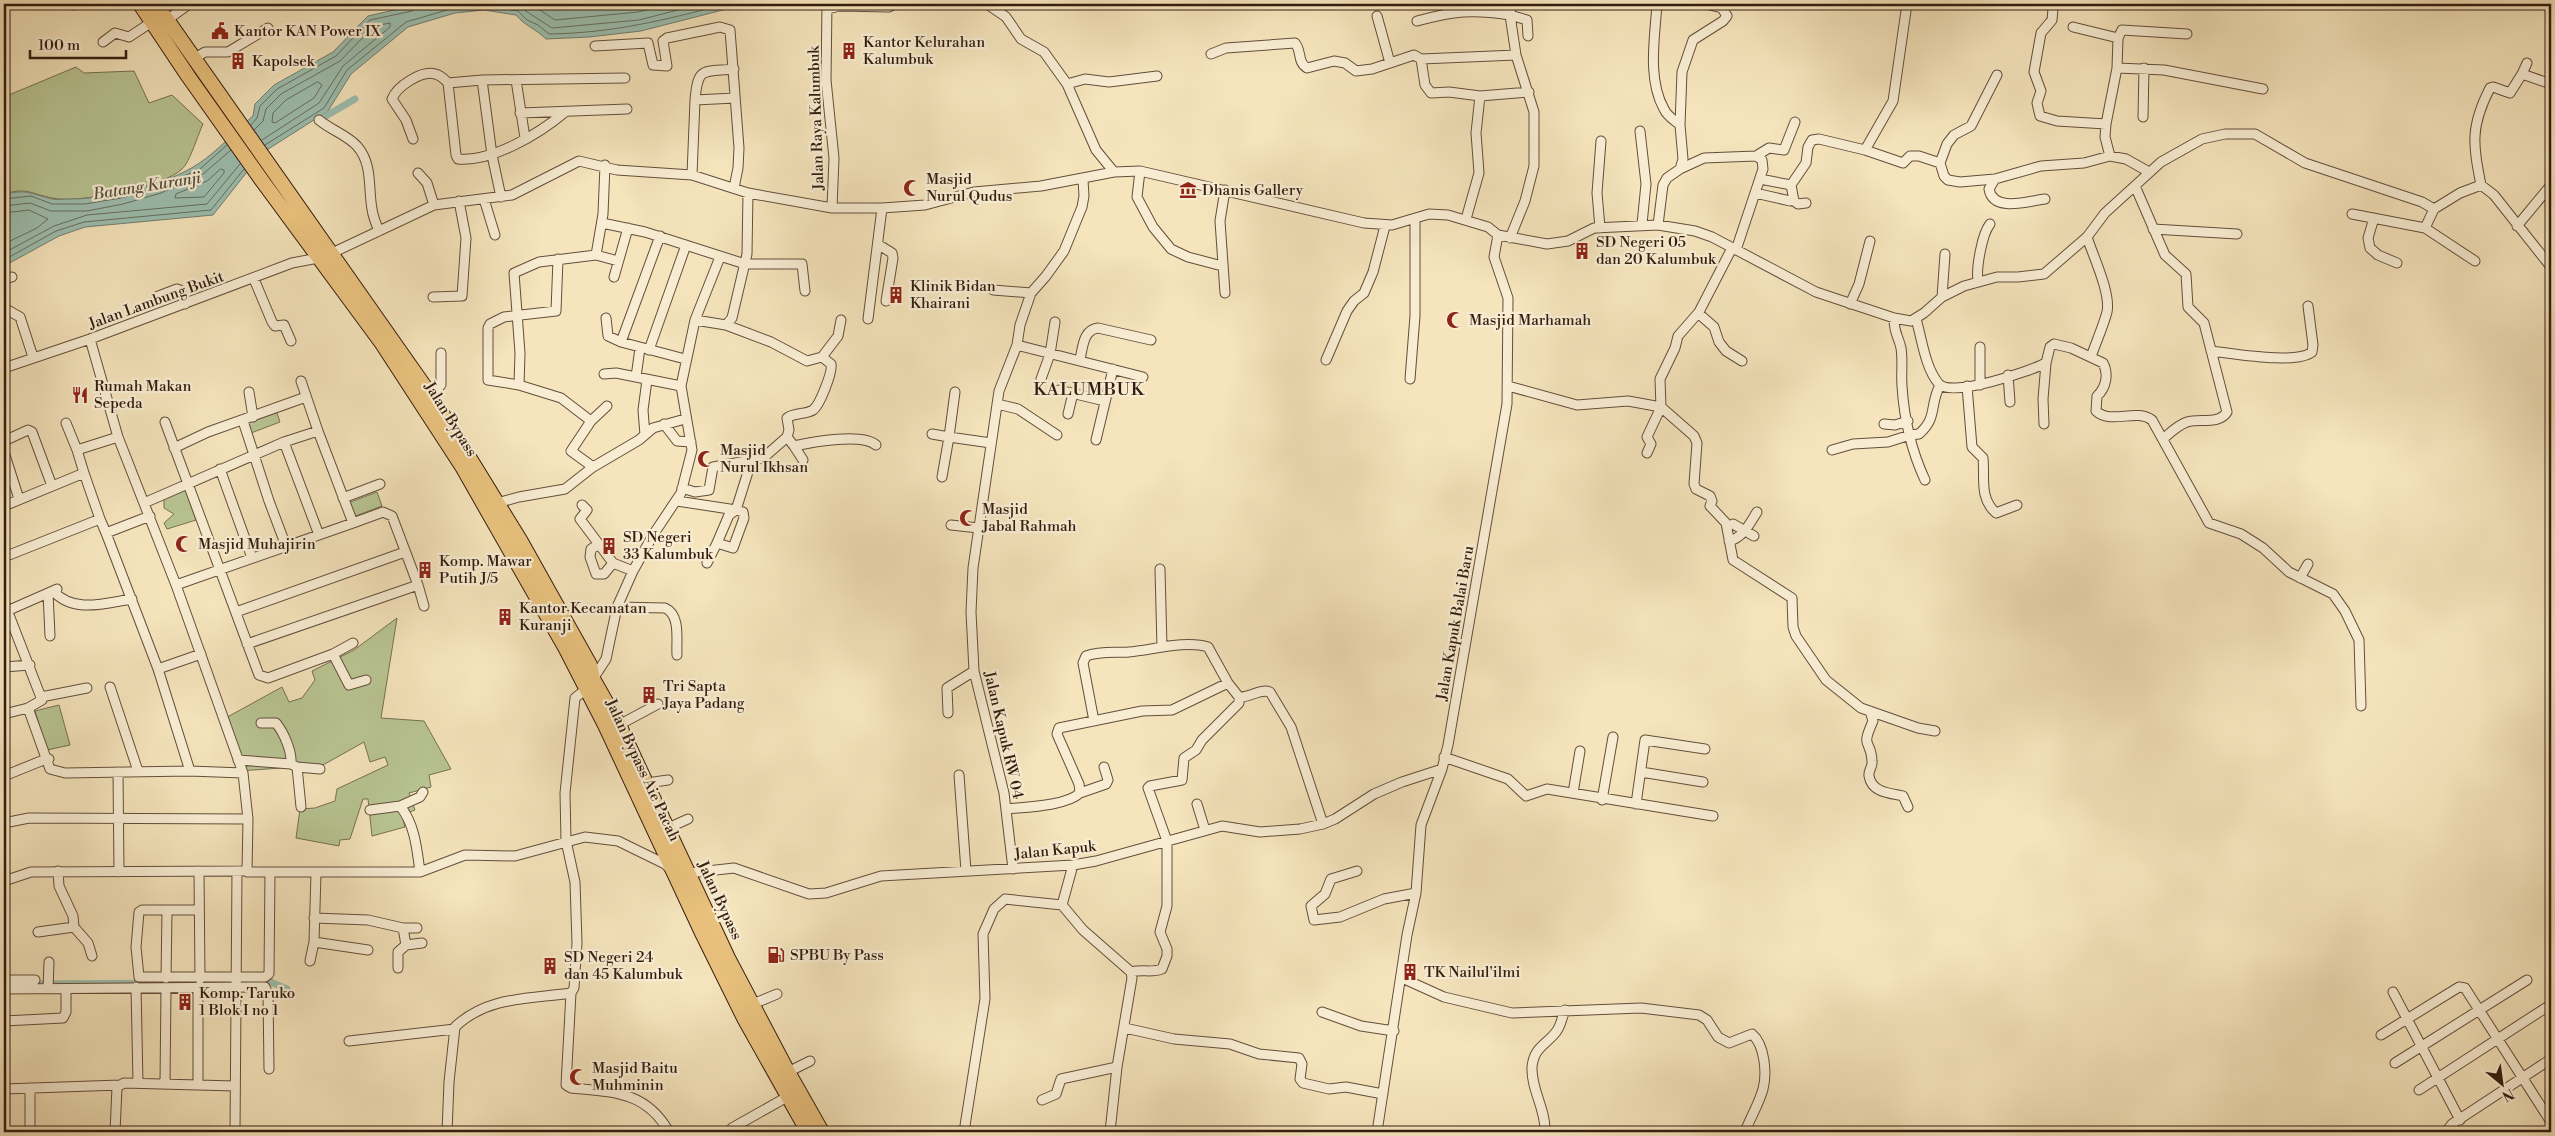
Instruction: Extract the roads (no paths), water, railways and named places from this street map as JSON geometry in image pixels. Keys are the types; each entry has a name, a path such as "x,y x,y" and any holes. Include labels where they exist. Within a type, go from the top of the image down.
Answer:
{"highway":[{"path":"140,4 160,15 198,62 430,394 463,458 497,503 590,665 590,684"},
{"name":"Jalan Bypass","path":"160,15 188,76 463,458 548,615 590,684 619,725 728,958 822,1132"},
{"name":"Jalan Bypass Aie Pacah","path":"590,684 673,872 744,1018 808,1132"}],"street":[{"path":"103,42 115,33 126,37 134,35 160,15 189,4"},
{"path":"827,6 889,7 894,4"},
{"path":"1510,238 1525,201 1534,166 1534,112 1516,55 1510,15 1511,4"},
{"path":"1657,4 1654,34 1656,88 1664,111 1680,125"},
{"path":"1680,169 1683,159 1680,125 1682,72 1693,40 1723,22 1727,16 1722,8 1706,4"},
{"path":"1865,150 1892,102 1908,4"},
{"name":"Jalan Raya Kalumbuk","path":"827,6 826,80 834,158 832,208 882,208 925,205 974,192 1041,186 1083,180 1114,172 1140,171 1385,226 1429,214 1466,219 1488,227 1498,235 1547,244 1568,241 1594,228 1642,224 1695,232 1734,249 1816,292 1894,318 1906,321 1916,319"},
{"path":"990,6 1006,17 1021,39 1044,52 1067,84 1096,150 1114,172"},
{"path":"2052,9 2052,20 2041,33 2034,72 2041,91 2037,103 2040,116 2057,121 2106,124"},
{"path":"1417,21 1437,14 1471,11 1510,15 1527,20 1528,36"},
{"path":"1377,16 1390,62"},
{"path":"2073,27 2118,38"},
{"path":"198,62 205,52 228,52 268,28"},
{"path":"594,46 648,43 663,41 682,34 726,28 730,30 739,148 734,188"},
{"path":"2110,156 2105,137 2106,124 2117,68 2118,38 2122,30 2187,34"},
{"path":"648,43 653,65 667,66 663,41"},
{"path":"1210,54 1226,48 1295,43 1301,62 1307,68 1334,61 1345,63 1356,72 1414,55 1420,59 1516,55"},
{"path":"1420,59 1425,85 1431,93 1449,92 1480,96 1529,92"},
{"path":"2527,63 2510,93 2490,88 2479,110 2474,148 2481,185 2494,195 2551,267"},
{"path":"2117,68 2144,68 2263,89"},
{"path":"2143,117 2144,68"},
{"path":"692,175 697,79 700,74 705,72 734,69"},
{"path":"413,139 402,113 393,103 394,93 413,80 431,73 436,74 448,83 482,80 625,78"},
{"path":"1997,74 1971,126 1954,135 1947,144 1940,163 1944,176 1948,180 1971,182 1995,179 2042,166 2084,164 2110,156 2126,159 2149,172"},
{"path":"2522,74 2551,84"},
{"path":"1067,84 1086,79 1109,82 1157,76"},
{"path":"482,80 492,155 501,197"},
{"path":"516,80 525,138"},
{"path":"448,83 457,157 460,160 492,155 525,138 565,112"},
{"path":"1466,219 1479,173 1476,133 1480,96"},
{"path":"695,100 735,98"},
{"path":"520,114 627,109"},
{"path":"319,120 351,141 360,150 368,172 371,207 379,232"},
{"path":"1658,225 1663,185 1667,178 1680,169 1704,158 1756,156 1769,148 1784,150 1795,122"},
{"path":"1640,132 1646,184 1642,224"},
{"path":"2046,363 1980,385 1947,388 1940,385 1927,359 1916,319 1942,297 1978,281 1997,277 2044,274 2060,263 2086,237 2105,213 2149,172 2161,162 2202,139 2225,134 2255,134 2305,163 2422,202 2434,209"},
{"path":"1806,203 1798,204 1794,201 1791,185 1806,163 1808,147 1812,140 1819,139 1865,150 1903,163 1910,156 1919,156 1940,163"},
{"path":"1600,228 1597,193 1602,141"},
{"path":"1647,453 1651,444 1648,435 1661,408 1660,379 1675,348 1678,336 1698,313 1734,249 1764,164 1756,156"},
{"path":"332,253 434,205 501,197 520,192 558,173 574,162 584,161 629,171 692,175 748,193 832,208"},
{"path":"596,255 602,223 605,165"},
{"path":"1140,171 1136,194 1154,227 1171,248 1188,257 1222,266"},
{"path":"418,173 427,183 434,205"},
{"path":"1760,179 1791,185"},
{"path":"1995,179 1989,189 1992,199 1997,202 2008,204 2045,199"},
{"name":"Jalan Kapuk RW 04","path":"1013,869 1007,809 974,671 973,568 999,391 1017,345 1024,309 1031,293 1064,251 1082,207 1084,196 1083,180"},
{"path":"2424,228 2434,209 2460,193 2481,185"},
{"path":"2517,226 2551,185"},
{"path":"2135,186 2165,255 2186,274 2188,307 2204,323 2227,412 2224,417 2217,420 2189,421 2180,425 2164,438"},
{"path":"1225,292 1222,266 1221,212 1226,190"},
{"path":"726,325 732,318 745,264 748,245 748,193"},
{"path":"1755,193 1790,201"},
{"path":"484,199 495,234"},
{"path":"433,297 462,296 466,238 458,201"},
{"path":"868,319 879,245 882,208"},
{"path":"2352,214 2424,228 2475,261"},
{"path":"2374,218 2368,238 2370,248 2378,255 2397,263"},
{"path":"1410,379 1415,316 1415,219"},
{"path":"602,223 660,236 745,264 802,264 805,291"},
{"path":"1978,281 1977,263 1985,229 1990,224"},
{"path":"1326,360 1346,311 1354,300 1364,294 1373,272 1385,226"},
{"path":"614,277 628,228"},
{"path":"2153,229 2237,234"},
{"name":"Jalan Kapuk Balai Baru","path":"1377,1132 1394,1031 1407,935 1416,893 1422,824 1442,769 1481,559 1508,386 1508,298 1506,286 1494,257 1498,235"},
{"path":"621,342 660,236"},
{"path":"2086,237 2101,278 2107,312 2091,357"},
{"path":"1850,304 1859,284 1870,241"},
{"path":"636,377 644,349 686,245"},
{"path":"879,245 892,253 893,258 886,301"},
{"path":"1942,297 1945,254"},
{"path":"519,385 520,361 514,273 539,262 558,259 596,255 618,261"},
{"path":"669,1132 659,1114 636,1100 612,1092 571,1088 566,1085 571,993 574,988 576,971 575,882 566,840 565,793 570,731 575,698 590,684 606,659 617,607 633,570 653,535 677,501 682,488 692,450 680,386 694,320 720,257"},
{"name":"Jalan Lambung Bukit","path":"4,368 90,339 303,260 318,258"},
{"path":"558,259 556,311 504,317 490,324 487,376 490,381 519,385 561,398 591,421"},
{"path":"254,279 272,322 275,326 284,325 292,341"},
{"path":"156,297 177,289 180,290 185,304"},
{"path":"993,290 1031,293"},
{"path":"2211,351 2270,356 2305,356 2312,352 2313,344 2308,306"},
{"path":"4,308 20,317 33,357"},
{"path":"1698,313 1714,327 1719,342 1726,351 1742,361"},
{"path":"606,318 608,336 644,349 685,359"},
{"path":"1894,318 1894,333 1900,347 1902,388 1910,434 1918,464 1925,480"},
{"path":"694,320 726,325 771,342 807,361 822,357 838,336 841,320"},
{"path":"1041,379 1050,354 1055,322"},
{"path":"1080,359 1087,333 1090,329 1098,328 1151,340"},
{"path":"90,339 118,437 176,585 243,772 248,819 247,872"},
{"path":"2044,424 2042,400 2046,363 2050,347 2054,344 2103,363 2106,373 2104,386 2095,400 2096,411 2103,415 2148,417 2164,438 2209,523 2240,534 2256,543 2279,565 2300,578 2333,594 2354,629 2361,652 2361,706"},
{"path":"1017,345 1050,354 1080,359 1143,377"},
{"path":"1980,347 1980,385"},
{"path":"430,394 441,385 441,353"},
{"path":"682,488 695,492 709,490 711,469 716,465 763,458 787,436 789,430 787,418 806,413 820,404 832,366 822,357"},
{"path":"1096,440 1113,369"},
{"path":"604,374 616,373 680,386"},
{"path":"2008,375 2010,402"},
{"path":"645,436 643,410 647,380"},
{"path":"301,381 353,523"},
{"path":"1832,450 1853,444 1888,442 1910,434 1919,434 1932,420 1934,397 1940,385"},
{"path":"1508,386 1577,405 1628,401 1661,408 1694,436 1697,443 1694,484 1696,489 1712,498 1710,506 1726,523 1731,556 1736,563 1792,598 1793,627 1819,672 1855,705 1918,728 1934,731"},
{"path":"1968,386 1972,447 1984,458 1982,481 1987,500 1996,513 2000,514 2017,506"},
{"path":"1059,390 1105,401"},
{"path":"250,392 252,417"},
{"path":"942,477 955,392"},
{"path":"1068,414 1073,393"},
{"path":"174,448 208,432 306,397"},
{"path":"997,404 1018,409 1057,435"},
{"path":"593,467 571,451 591,421 606,406"},
{"path":"497,503 565,489 593,467 664,424 685,418"},
{"path":"243,421 286,546"},
{"path":"1884,424 1895,425 1908,421"},
{"path":"165,422 259,675 268,678 333,654 352,643"},
{"path":"66,423 100,519 158,669 190,771"},
{"path":"664,424 677,441 691,442"},
{"path":"4,441 28,430 32,432 52,486"},
{"path":"144,503 284,442 318,431"},
{"path":"932,434 991,443"},
{"path":"787,436 802,460"},
{"path":"77,450 118,437"},
{"path":"794,446 860,438 872,441 876,445"},
{"path":"284,442 319,535"},
{"path":"4,452 19,499"},
{"path":"707,563 729,515 736,510 752,459"},
{"path":"220,469 252,558"},
{"path":"4,506 84,473"},
{"path":"343,498 380,484"},
{"path":"694,504 695,492"},
{"path":"677,501 743,512 744,518 734,547 731,548 717,543"},
{"path":"582,505 588,510 580,519 598,546 613,563 633,570"},
{"path":"176,585 383,512 388,513 394,520 424,606"},
{"path":"1729,541 1735,540 1744,531 1757,512"},
{"path":"106,533 150,516"},
{"path":"4,557 100,519"},
{"path":"1733,524 1754,536"},
{"path":"951,525 979,528"},
{"path":"598,546 591,549 589,553 596,574 604,574 613,563"},
{"path":"236,612 405,552"},
{"path":"2300,578 2308,564"},
{"path":"1160,569 1162,647"},
{"path":"248,644 418,585"},
{"path":"53,591 60,600 72,605 132,599"},
{"path":"7,611 53,591"},
{"path":"50,636 53,591"},
{"path":"4,602 42,700 28,708 4,714"},
{"path":"617,607 665,608 671,611 675,617 676,655"},
{"path":"1094,721 1083,663 1086,656 1098,652 1130,652 1162,647 1201,645 1208,647 1228,683 1239,697 1239,703 1202,740 1196,750 1184,758 1182,780 1149,786 1148,793 1167,841 1166,906 1160,932 1167,949 1166,964 1156,972 1139,970 1131,972"},
{"path":"158,669 201,654"},
{"path":"333,654 349,685 366,680"},
{"path":"4,667 30,666"},
{"path":"948,714 946,688 974,671"},
{"path":"1080,793 1057,734 1059,728 1142,711 1172,710 1228,683"},
{"path":"110,686 138,771"},
{"path":"41,697 87,688"},
{"path":"1239,697 1245,697 1263,690 1270,692 1291,727 1323,824"},
{"path":"619,725 658,704"},
{"path":"28,708 48,759 50,769 57,772 243,772"},
{"path":"1870,711 1873,721 1865,736 1872,759 1869,772 1871,782 1881,792 1903,796 1908,807"},
{"path":"261,723 276,723 280,728 292,756 301,807"},
{"path":"1602,800 1613,737"},
{"path":"1636,804 1645,740 1705,749"},
{"path":"1573,793 1580,751"},
{"path":"1444,757 1508,780 1526,796 1547,789 1602,800 1713,816"},
{"path":"4,776 48,759"},
{"path":"238,760 320,769"},
{"path":"1007,809 1039,806 1070,799 1080,793 1106,784 1108,780 1104,767"},
{"name":"Jalan Kapuk","path":"689,873 734,868 809,894 838,890 881,876 1073,865 1222,826 1260,832 1300,829 1323,824 1335,819 1381,791 1425,773 1442,769"},
{"path":"118,772 119,872"},
{"path":"1641,772 1703,782"},
{"path":"959,775 966,871"},
{"path":"647,783 668,780"},
{"path":"370,810 400,806 420,797 423,792"},
{"path":"1197,804 1205,830"},
{"path":"400,806 411,828 420,872"},
{"path":"4,823 29,818 248,819"},
{"path":"668,828 688,819"},
{"path":"4,881 31,872 58,871 420,872 466,855 515,856 566,840 585,837 618,841 665,864 673,872"},
{"path":"1062,905 1073,865"},
{"path":"58,871 59,886 73,916 74,926 88,943 92,956"},
{"path":"198,1085 199,871"},
{"path":"234,1132 237,871"},
{"path":"1357,871 1331,879 1325,894 1311,906 1314,920 1340,917 1384,898 1416,893"},
{"path":"4,989 48,984 66,989 136,988 166,983 235,982 265,978 269,974 270,872"},
{"path":"310,961 314,942 316,873"},
{"path":"964,1132 985,999 983,934 994,909 1005,899 1062,905 1082,930 1131,972 1132,978 1117,1067 1110,1132"},
{"path":"166,983 139,977 136,947 139,912 199,910"},
{"path":"166,1083 167,911"},
{"path":"314,918 346,914 403,928 416,928"},
{"path":"38,932 74,926"},
{"path":"403,928 406,945"},
{"path":"314,942 368,950"},
{"path":"398,968 398,952 406,945 422,943"},
{"path":"48,962 48,984"},
{"path":"1402,978 1444,998 1512,1013 1641,1008 1680,1012 1704,1018 1718,1037 1729,1043 1750,1034 1754,1035 1764,1063 1763,1088 1745,1132"},
{"path":"4,980 35,980"},
{"path":"2395,1063 2527,980"},
{"path":"235,982 267,989 269,1069"},
{"path":"2381,1035 2459,987 2465,988 2522,1078 2550,1117"},
{"path":"136,988 138,1082"},
{"path":"4,1020 63,1018 66,1012 66,989"},
{"path":"2393,992 2460,1120"},
{"path":"446,1132 449,1082 455,1029 458,1024 493,1004 512,998 571,993"},
{"path":"753,1004 777,994"},
{"path":"2419,1090 2439,1079 2547,1007"},
{"path":"1544,1132 1542,1108 1537,1097 1532,1066 1542,1043 1556,1032 1565,1010"},
{"path":"1322,1012 1361,1026 1394,1031"},
{"path":"1125,1028 1174,1039 1230,1044 1259,1054 1299,1058 1302,1064 1300,1079 1303,1083 1329,1089 1346,1087 1384,1094"},
{"path":"349,1041 455,1029"},
{"path":"2446,1132 2447,1128 2551,1059"},
{"path":"788,1072 810,1061"},
{"path":"1042,1100 1056,1094 1061,1079 1117,1067"},
{"path":"4,1089 120,1085 138,1082 235,1086"},
{"path":"115,1132 117,1087 120,1085"},
{"path":"30,1088 30,1132"},
{"path":"732,1128 763,1112 787,1096"},
{"path":"69,1132 85,1132"}],"water":[{"path":"421,4 746,4 641,31 589,37 546,39 516,15 484,10 455,13 408,27 351,74 328,111 262,153 213,215 85,227 59,236 4,266 4,195 28,192 52,199 86,198 137,189 171,178 198,164 212,153 253,116 255,104 274,85 333,52 368,16"}],"waterway":[{"path":"317,117 319,120 355,99"},
{"path":"209,983 268,981 287,989"},
{"path":"26,984 186,983"}],"place":[{"name":"Kantor KAN Power IX","path":"220,31"},
{"name":"Kantor Kelurahan Kalumbuk","path":"849,51"},
{"name":"Kapolsek","path":"238,61"},
{"name":"Masjid Nurul Qudus","path":"912,188"},
{"name":"Dhanis Gallery","path":"1188,190"},
{"name":"SD Negeri 05 dan 20 Kalumbuk","path":"1582,251"},
{"name":"Klinik Bidan Khairani","path":"896,295"},
{"name":"Masjid Marhamah","path":"1455,320"},
{"name":"Rumah Makan Sepeda","path":"80,395"},
{"name":"Masjid Nurul Ikhsan","path":"706,459"},
{"name":"Masjid Jabal Rahmah","path":"968,518"},
{"name":"Masjid Muhajirin","path":"184,544"},
{"name":"SD Negeri 33 Kalumbuk","path":"609,546"},
{"name":"Komp. Mawar Putih J/5","path":"425,570"},
{"name":"Kantor Kecamatan Kuranji","path":"505,617"},
{"name":"Tri Sapta Jaya Padang","path":"649,695"},
{"name":"SPBU By Pass","path":"776,955"},
{"name":"SD Negeri 24 dan 45 Kalumbuk","path":"550,966"},
{"name":"TK Nailul'ilmi","path":"1410,972"},
{"name":"Komp. Taruko 1 Blok I no 1","path":"185,1002"},
{"name":"Masjid Baitu Muhminin","path":"578,1077"}],"district":[{"name":"KALUMBUK","path":"1089,389"}],"water label":[{"name":"Batang Kuranji","path":"147,185"}]}
